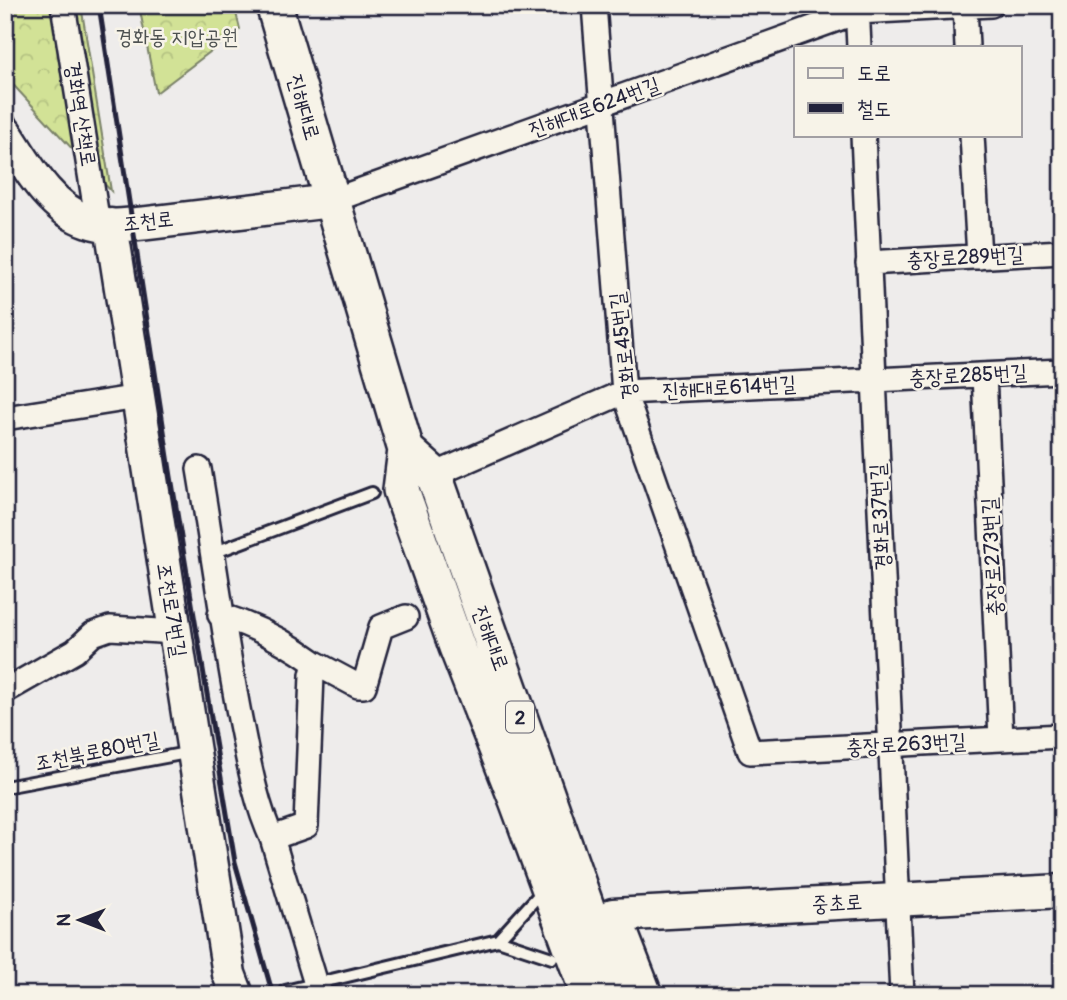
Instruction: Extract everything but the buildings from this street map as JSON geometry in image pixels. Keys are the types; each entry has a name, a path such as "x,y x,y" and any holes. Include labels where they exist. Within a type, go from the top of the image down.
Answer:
{"main road":[{"name":"진해대로","path":"274,5 406,450 401,490 457,647 589,995"},
{"name":"진해대로","path":"406,450 434,475 617,995"},
{"path":"547,791 613,915 644,995"},
{"path":"536,850 534,877 552,958 564,995"}],"street":[{"name":"경화역 산책로","path":"63,5 104,224"},
{"name":"경화로45번길","path":"594,5 624,392 750,752"},
{"name":"진해대로624번길","path":"331,201 857,9 991,5"},
{"path":"965,6 967,46"},
{"path":"857,9 859,46"},
{"name":"조천로","path":"5,132 26,164 60,206 76,216 104,224 148,223 331,201"},
{"name":"경화로37번길","path":"863,136 902,995"},
{"path":"972,136 979,257"},
{"name":"조천로7번길","path":"104,224 138,397 229,974 237,995"},
{"name":"충장로289번길","path":"869,262 1062,252"},
{"name":"충장로285번길","path":"874,380 1062,371"},
{"name":"충장로273번길","path":"984,374 1001,739"},
{"name":"진해대로614번길","path":"434,475 624,392 874,380"},
{"path":"5,418 138,397"},
{"path":"199,469 220,615 251,769 318,989"},
{"path":"220,615 272,636 314,663 364,687 381,627 406,617"},
{"path":"5,691 75,650 93,634 101,631 110,628 176,632"},
{"path":"272,838 306,826 314,663"},
{"name":"충장로263번길","path":"750,752 1062,736"},
{"name":"중초로","path":"613,915 1062,891"}],"lane":[{"path":"213,553 372,493"},
{"name":"조천북로80번길","path":"5,787 195,752"},
{"path":"285,991 318,989 498,940 538,895"},
{"path":"498,940 552,958"}],"green space":[{"path":"5,5 81,5 111,191 5,76"},
{"name":"경화동 지압공원","path":"139,5 234,5 240,29 156,93"}],"railway":[{"path":"99,5 171,477 235,862 273,995"}]}
